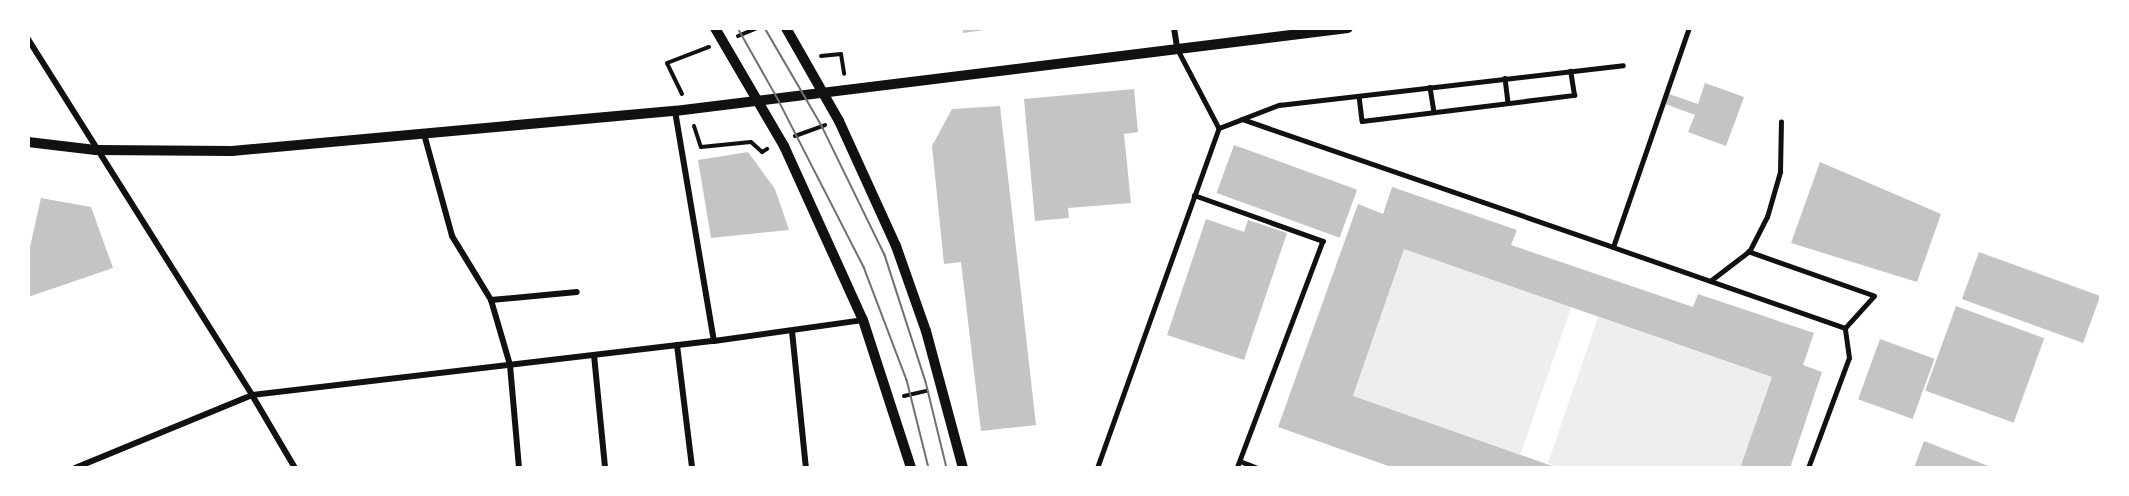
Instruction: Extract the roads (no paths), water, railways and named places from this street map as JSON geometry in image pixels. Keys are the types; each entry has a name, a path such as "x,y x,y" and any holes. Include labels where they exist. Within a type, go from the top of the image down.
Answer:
{"street":[{"path":"715,28 784,146 863,320 911,468"},
{"path":"786,28 839,121 896,246 926,331 963,468"},
{"path":"1174,28 1177,48"},
{"path":"28,142 96,150 232,151 675,111 1348,28"},
{"path":"28,39 252,395 295,468"},
{"path":"675,111 714,341"},
{"path":"424,134 452,236 491,300 510,365 519,468"},
{"path":"491,300 578,292"},
{"path":"75,468 90,465 252,395 714,341 863,320"},
{"path":"792,331 806,468"},
{"path":"677,345 692,468"},
{"path":"594,355 605,468"}],"lane":[{"path":"1613,247 1689,28"},
{"path":"1097,468 1219,128 1177,48"},
{"path":"1219,128 1279,105 1623,65"},
{"path":"1359,96 1362,121 1574,95 1570,71"},
{"path":"1505,78 1508,103"},
{"path":"1430,87 1434,112"},
{"path":"1242,119 1845,328"},
{"path":"1711,281 1749,252 1767,217 1780,172 1781,122"},
{"path":"1194,195 1323,241 1238,468"},
{"path":"1749,252 1874,296 1845,328 1849,358 1808,468"},
{"path":"1240,461 1257,468"}],"tram line":[{"path":"738,28 778,99 864,267 907,380 929,468"},
{"path":"765,28 822,126 885,255 926,382 947,468"}]}
